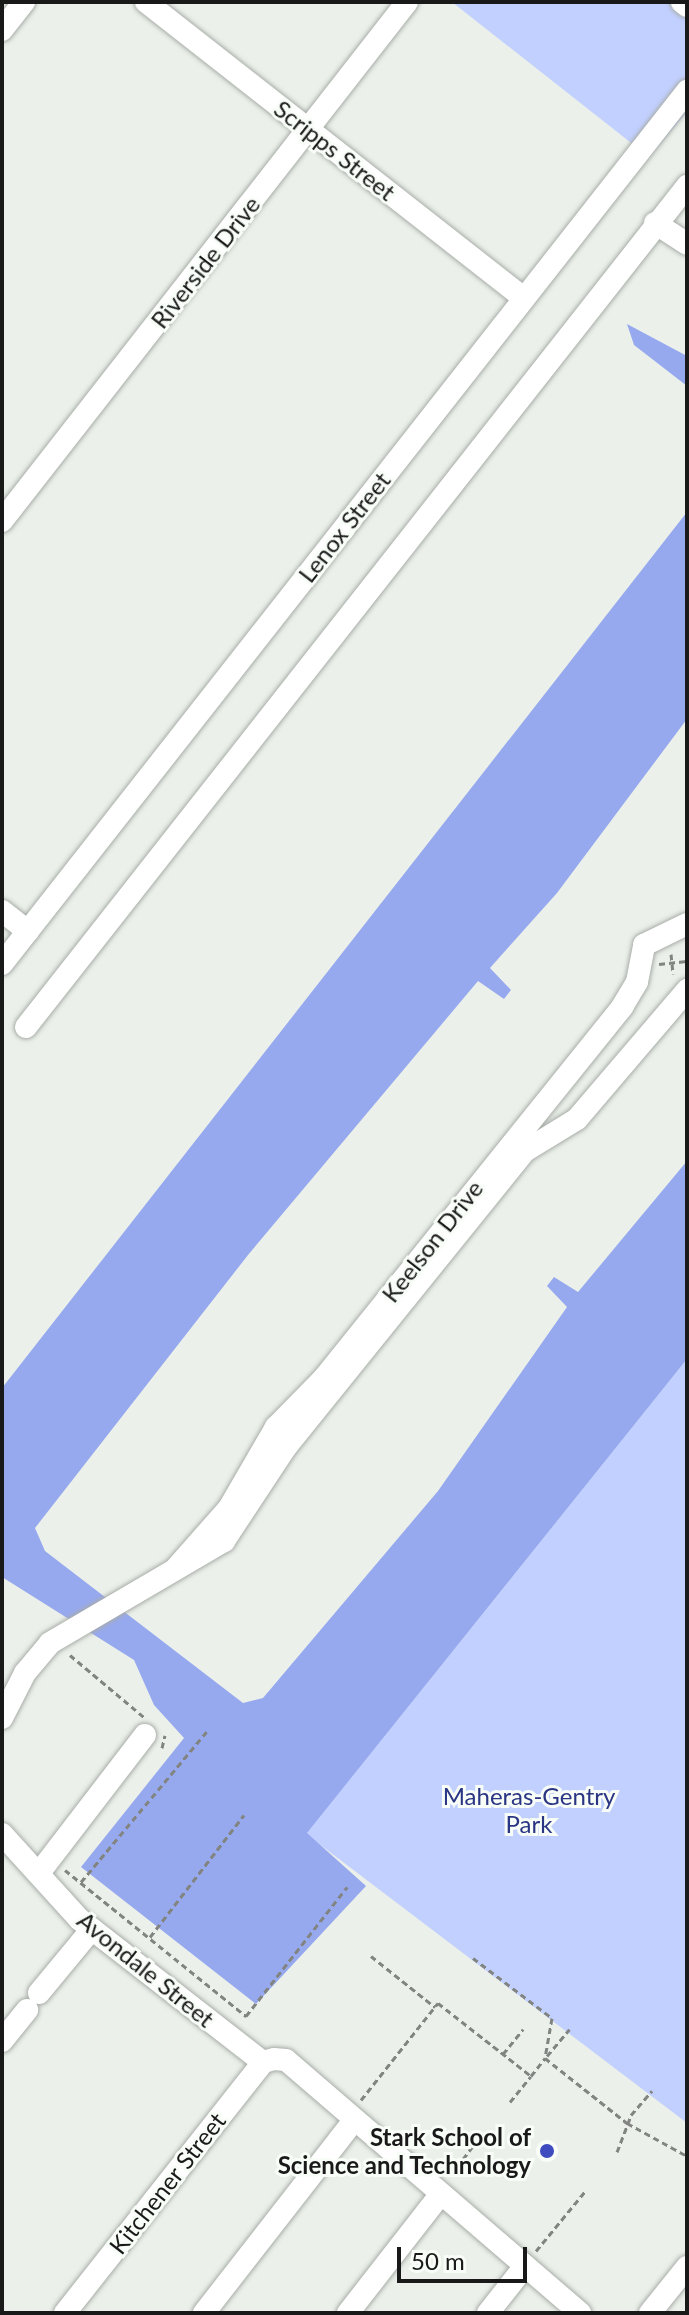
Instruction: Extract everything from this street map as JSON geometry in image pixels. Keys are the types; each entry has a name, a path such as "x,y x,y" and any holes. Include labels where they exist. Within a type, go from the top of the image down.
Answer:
{"street":[{"path":"2,30 24,2"},
{"name":"Scripps Street","path":"146,2 524,298"},
{"name":"Riverside Drive","path":"2,521 407,2"},
{"name":"Lenox Street","path":"2,964 687,91"},
{"path":"26,1027 687,186"},
{"path":"655,223 687,244"},
{"path":"2,911 28,931"},
{"name":"Keelson Drive","path":"176,1568 229,1508 276,1427 324,1378 622,1007 637,982 644,945 687,924"},
{"name":"Keelson Drive","path":"2,1718 32,1661 58,1638 176,1568 203,1558 234,1529 286,1447 525,1151 577,1119 681,990"},
{"path":"45,1866 145,1735"},
{"name":"Avondale Street","path":"2,1834 45,1866 92,1929 268,2060 286,2060 358,2110 444,2186 525,2266 580,2313"},
{"path":"2,2041 92,1929"},
{"name":"Kitchener Street","path":"65,2313 268,2060"},
{"path":"204,2313 358,2110"},
{"path":"348,2313 444,2186"},
{"path":"488,2313 525,2266"},
{"path":"650,2313 687,2267"}],"path":[{"path":"669,939 681,990"},
{"path":"647,966 687,961"},
{"path":"81,1882 209,1729"},
{"path":"150,1937 244,1815"},
{"path":"45,1866 81,1882 246,2016 347,1887"},
{"path":"371,1956 531,2076"},
{"path":"473,1958 552,2018 555,2032 545,2058"},
{"path":"358,2110 435,2007"},
{"path":"503,2054 523,2029"},
{"path":"510,2102 570,2029"},
{"path":"545,2058 631,2125 687,2156"},
{"path":"617,2152 652,2091"},
{"path":"444,2186 473,2146"},
{"path":"525,2266 587,2189"}],"green space":[{"path":"452,2 687,2 687,112 649,157"},
{"name":"Maheras-Gentry Park","path":"687,1359 687,2123 306,1834"}],"shaded area":[{"path":"627,324 687,356 687,386 634,345"},
{"path":"687,512 687,719 557,893 490,968 511,990 504,999 478,981 248,1255 35,1528 45,1551 243,1703 263,1698 438,1491 567,1307 547,1286 554,1277 578,1292 687,1161 687,1359 307,1833 366,1886 256,2004 81,1867 184,1738 154,1705 134,1660 2,1577 2,1388"}],"place":[{"name":"Stark School of Science and Technology","path":"547,2151"}]}
